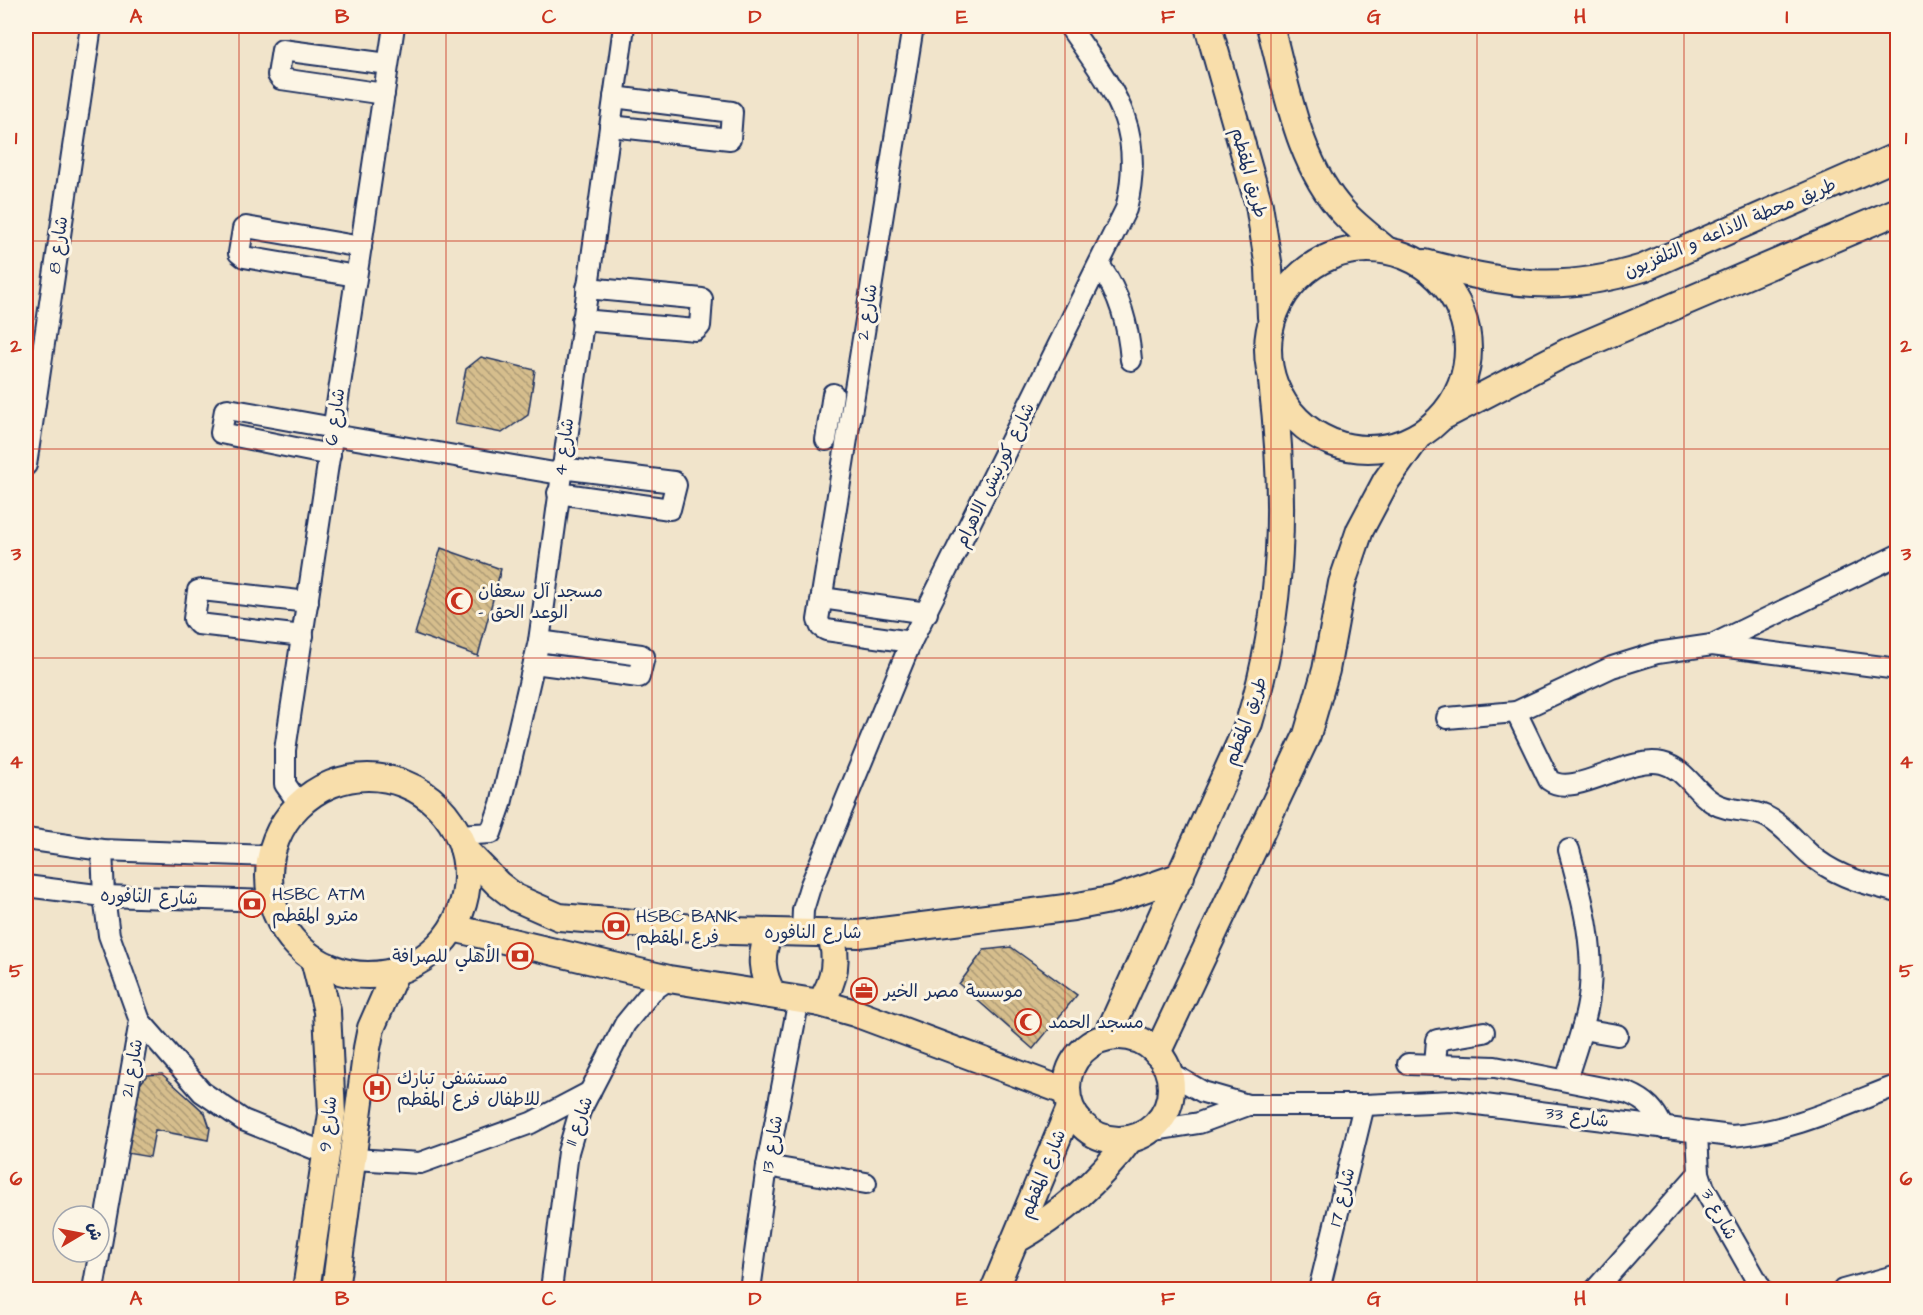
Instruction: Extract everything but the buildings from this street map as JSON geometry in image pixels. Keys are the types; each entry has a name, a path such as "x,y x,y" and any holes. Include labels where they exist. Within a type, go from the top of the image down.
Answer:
{"main road":[{"name":"طريق المقطم","path":"1208,26 1259,205 1269,268 1272,323"},
{"path":"1270,26 1300,135 1311,162 1344,213 1386,250"},
{"name":"طريق محطة الاذاعه و التلفزيون","path":"1417,261 1484,278 1532,285 1560,285 1616,276 1643,268 1898,156"},
{"path":"1163,1063 1306,735 1326,670 1342,583 1360,530 1386,481 1419,436 1441,417 1567,352 1898,211"},
{"path":"1419,436 1391,446 1362,449 1333,442 1301,421 1287,407 1272,381 1268,352 1272,323 1284,295 1303,273 1328,257 1356,249 1386,250 1417,261 1438,276 1454,297 1464,320 1468,346 1465,372 1456,396 1441,417"},
{"name":"طريق المقطم","path":"1107,1037 1250,723 1265,672 1274,620 1281,525 1279,453 1272,381"},
{"path":"368,776 387,778 422,792 449,818 461,842 467,881 460,913 453,928 444,940 422,959 396,971 379,975 345,973 314,959 293,940 277,915 269,871 271,856 286,819 299,804 331,783 368,776"},
{"name":"شارع النافوره","path":"461,842 498,884 516,898 559,917 770,932 858,933 1094,904 1180,876"},
{"path":"453,928 669,979 809,1001 855,1013 1069,1100"},
{"path":"770,932 762,957 763,971 773,995"},
{"path":"809,1001 827,993 835,970 834,945 830,933"},
{"name":"شارع 9","path":"306,1290 332,1114 327,1011 314,959"},
{"name":"شارع 9","path":"335,1290 354,1159 361,1085 371,1028 396,971"},
{"path":"1118,1036 1140,1040 1163,1063 1170,1094 1168,1105 1163,1115 1139,1135 1109,1140 1090,1132 1075,1117 1069,1100 1069,1071 1088,1046 1107,1037 1118,1036"},
{"name":"شارع المقطم","path":"994,1290 1016,1240 1069,1100"},
{"name":"شارع المقطم","path":"1016,1240 1053,1218 1079,1197 1139,1135"}],"street":[{"name":"شارع 8","path":"26,465 91,26"},
{"name":"شارع 6","path":"299,804 285,784 284,770 394,26"},
{"name":"شارع 4","path":"461,842 491,833 501,804 539,641 624,26"},
{"name":"شارع 2","path":"911,642 826,630 821,627 819,620 913,26"},
{"name":"شارع كورنيش الاهرام","path":"802,933 803,910 810,888 911,642 1100,266 1126,209 1133,164 1131,141 1117,97 1069,26"},
{"path":"384,94 281,79 278,75 282,50 388,64"},
{"path":"610,126 730,139 732,112 614,97"},
{"path":"357,276 244,257 239,253 243,229 246,227 361,247"},
{"path":"1100,266 1115,288 1124,311 1131,360"},
{"path":"582,320 696,330 700,326 703,301 700,299 587,288"},
{"path":"826,440 833,394"},
{"path":"330,455 221,433 225,410 333,432 561,471 674,483 676,486 670,509 558,493"},
{"path":"829,418 850,421"},
{"path":"1712,645 1898,555"},
{"path":"303,636 198,624 194,620 198,591 308,602"},
{"path":"822,598 927,613"},
{"path":"534,663 639,677 641,674 644,657 641,655 539,641"},
{"path":"1448,718 1516,712 1612,667 1657,653 1712,645 1898,669"},
{"path":"1516,712 1549,780 1553,783 1570,786 1639,762 1663,763 1683,772 1704,796 1720,806 1757,813 1772,820 1817,860 1834,871 1865,884 1898,892"},
{"path":"26,839 102,850 271,856"},
{"name":"شارع 21","path":"93,1290 140,1021 114,954 104,896 102,850"},
{"path":"1566,1080 1587,1010 1591,970 1584,909 1569,850"},
{"name":"شارع النافوره","path":"26,886 104,896 273,902"},
{"name":"شارع 11","path":"551,1290 568,1152 580,1111 637,1006 669,979"},
{"name":"شارع 13","path":"750,1290 767,1166 809,1001"},
{"path":"140,1021 202,1092 243,1120 325,1153"},
{"path":"1582,1029 1617,1035"},
{"path":"1435,1064 1437,1040 1484,1032"},
{"name":"شارع 33","path":"1163,1063 1203,1092 1248,1105 1364,1105 1409,1101 1453,1101 1697,1133 1762,1134 1898,1085"},
{"path":"1408,1064 1495,1067 1628,1093 1644,1100 1656,1113 1663,1128"},
{"path":"354,1159 420,1163 531,1123 590,1092"},
{"name":"شارع 33","path":"1139,1135 1199,1123 1248,1105"},
{"name":"شارع 17","path":"1319,1290 1364,1105"},
{"name":"شارع 3","path":"1697,1133 1699,1173 1709,1199 1762,1290"},
{"path":"767,1166 866,1183"},
{"path":"1595,1290 1699,1173"},
{"path":"1843,1290 1898,1275"}],"place":[{"name":"مسجد آل سعفان - الوعد الحق","path":"459,601"},
{"name":"HSBC ATM مترو المقطم","path":"252,904"},
{"name":"HSBC BANK فرع المقطم","path":"616,926"},
{"name":"الأهلي للصرافة","path":"520,956"},
{"name":"موسسة مصر الخير","path":"864,991"},
{"name":"مسجد الحمد","path":"1028,1022"},
{"name":"مستشفى تبارك للاطفال فرع المقطم","path":"377,1088"}]}
